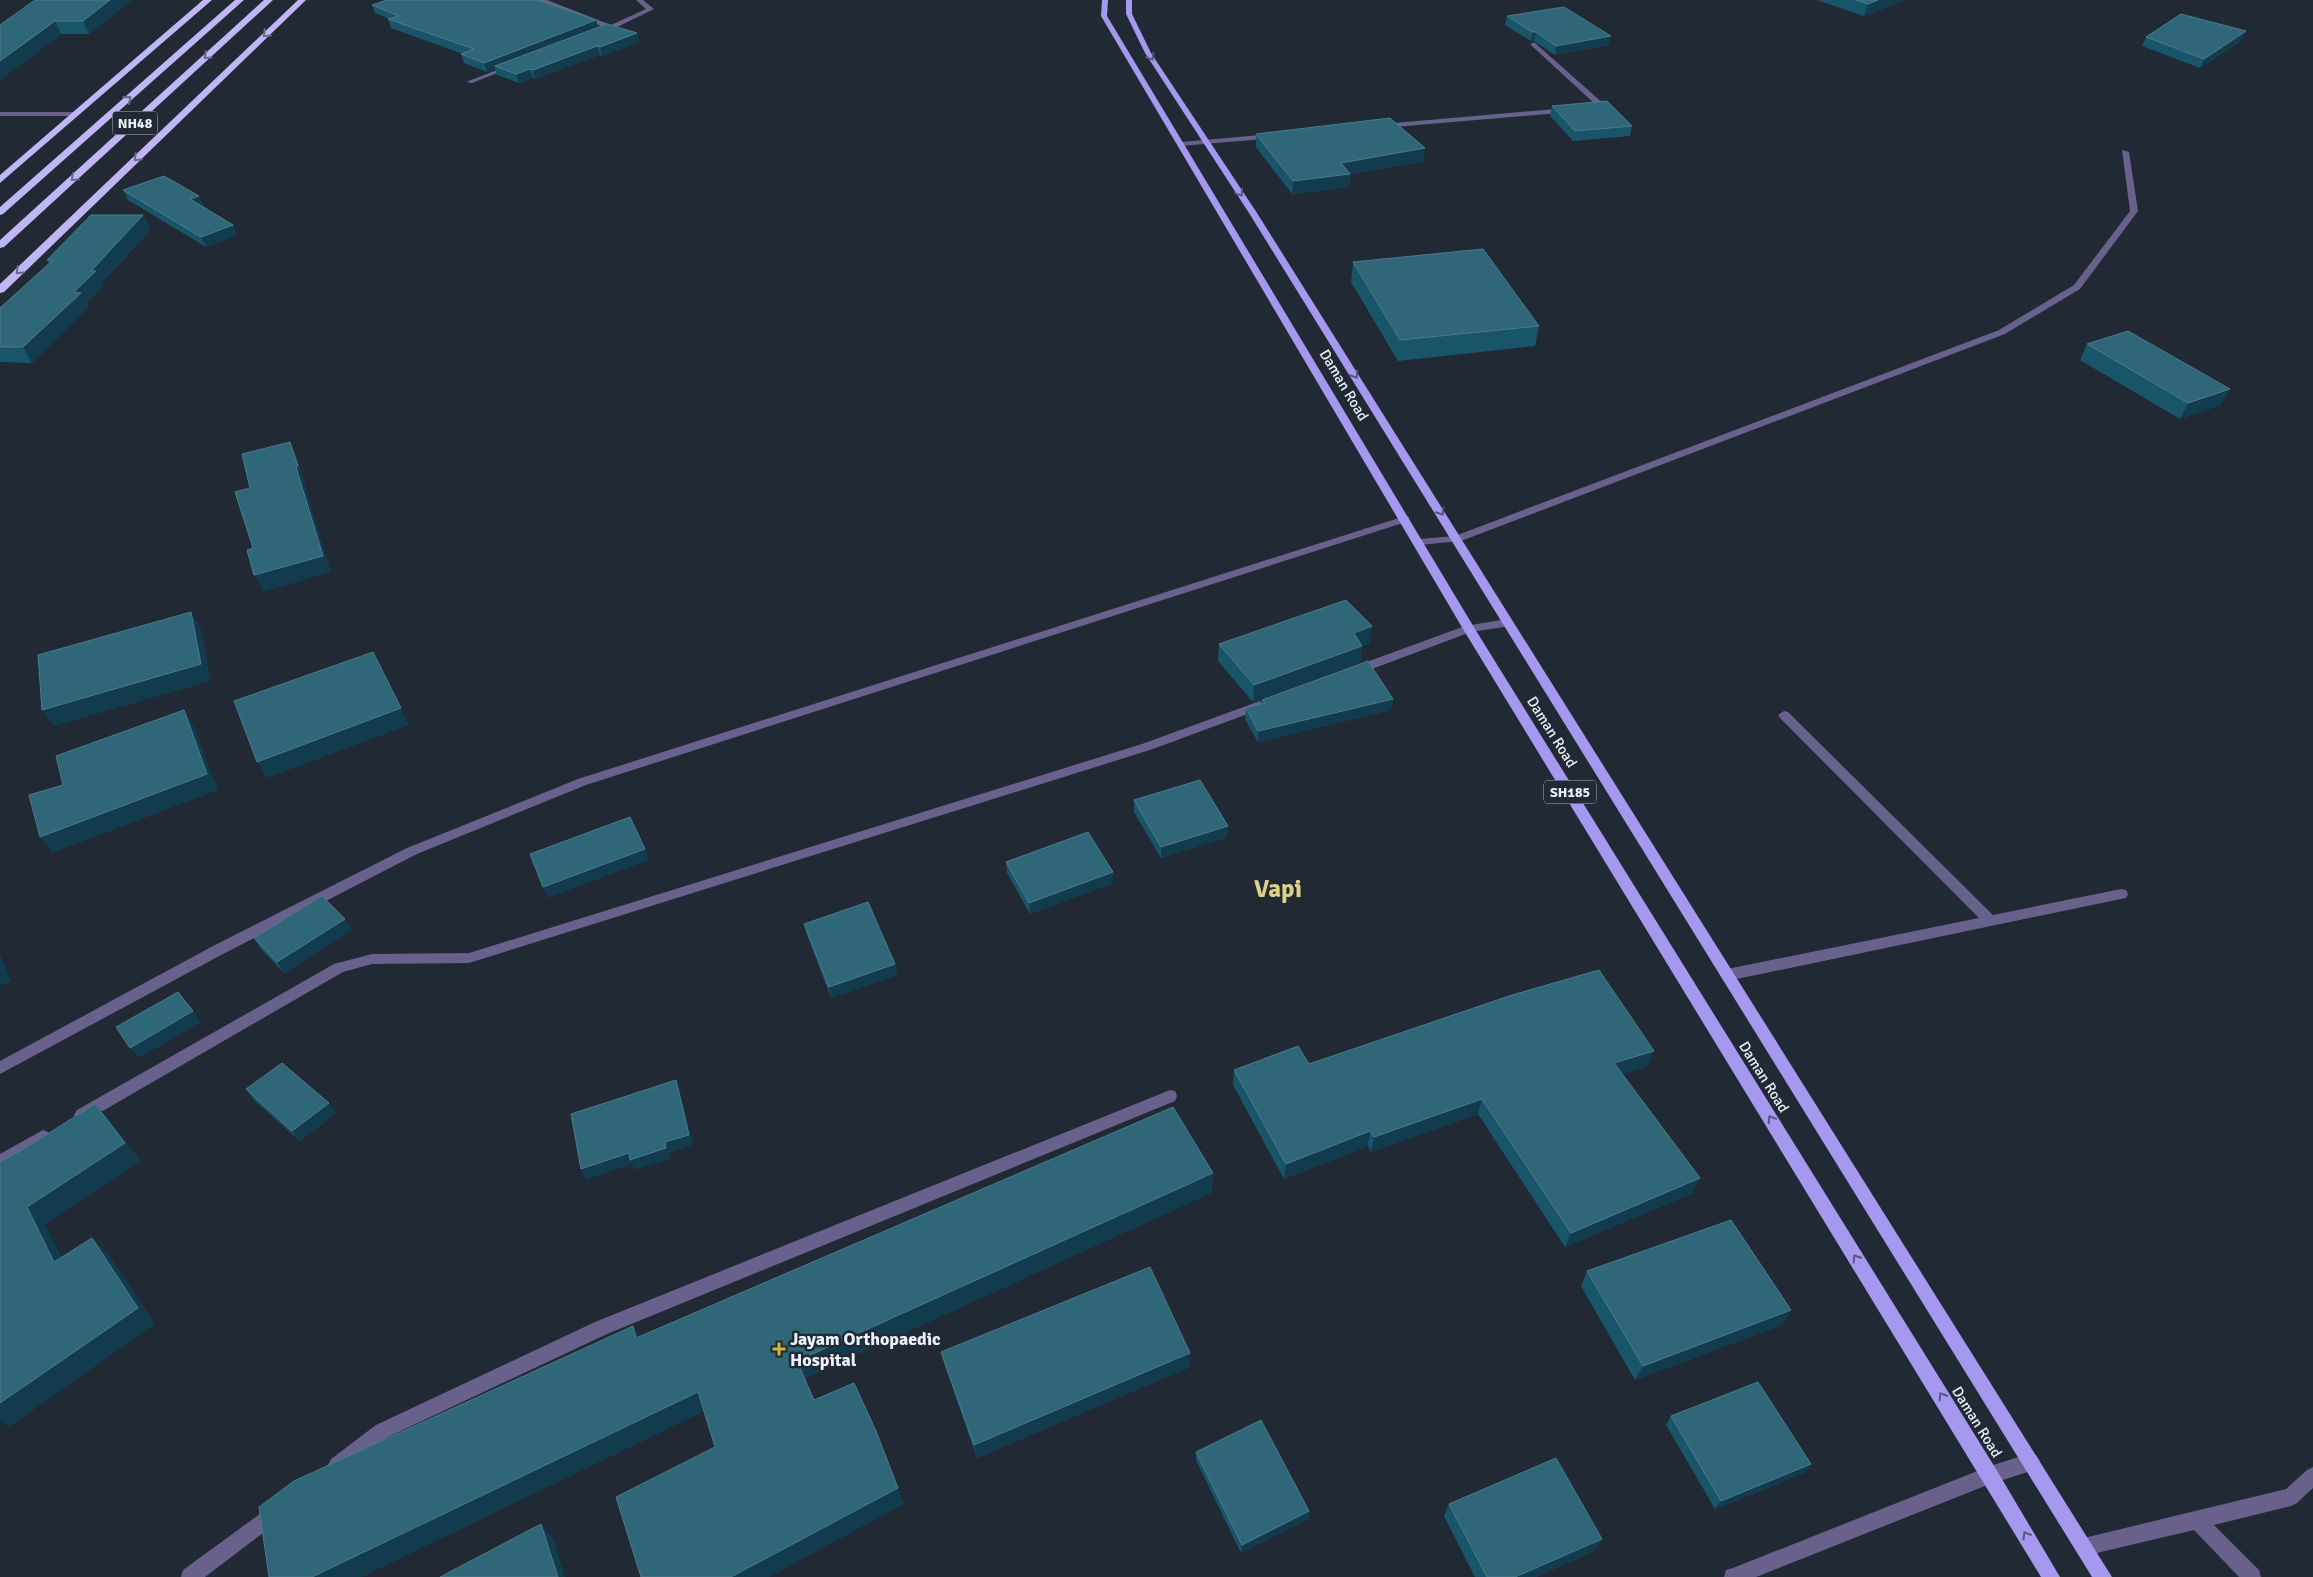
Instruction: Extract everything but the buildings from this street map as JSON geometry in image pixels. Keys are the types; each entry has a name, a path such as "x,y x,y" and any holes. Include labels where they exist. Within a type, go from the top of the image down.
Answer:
{"highway":[{"path":"0,180 208,0"},
{"name":"NH48","path":"0,212 240,0"},
{"name":"NH48","path":"0,245 269,0"},
{"path":"0,290 302,0"}],"main road":[{"name":"Daman Road","path":"1105,0 1104,16 1419,542 1469,629 1990,1475 2050,1577"},
{"path":"1129,0 1129,14 1148,53 1254,212 1507,623 2103,1577"}],"street":[{"path":"541,0 612,28"},
{"path":"594,35 651,9 639,0"},
{"path":"1533,44 1602,107 1582,108"},
{"path":"470,82 523,62"},
{"path":"1375,127 1572,109"},
{"path":"0,114 74,114"},
{"path":"1181,144 1286,135"},
{"path":"1419,542 1457,539 2002,332 2077,287 2134,211 2125,152"},
{"path":"0,1068 218,950 412,851 582,782 1405,519"},
{"path":"1340,676 1469,629 1507,623"},
{"path":"68,1123 338,968 372,959 468,958 1146,747 1275,700"},
{"path":"1784,715 1990,921"},
{"path":"1727,974 2121,894"},
{"path":"321,1478 382,1431 601,1328 1170,1096"},
{"path":"0,1162 51,1133"},
{"path":"1734,1577 1990,1475 2031,1462"},
{"path":"2084,1547 2291,1497 2313,1476"},
{"path":"190,1577 290,1501"},
{"path":"2197,1520 2252,1577"}],"place":[{"name":"Jayam Orthopaedic Hospital","path":"779,1349"}],"district":[{"name":"Vapi","path":"1278,888"}]}
